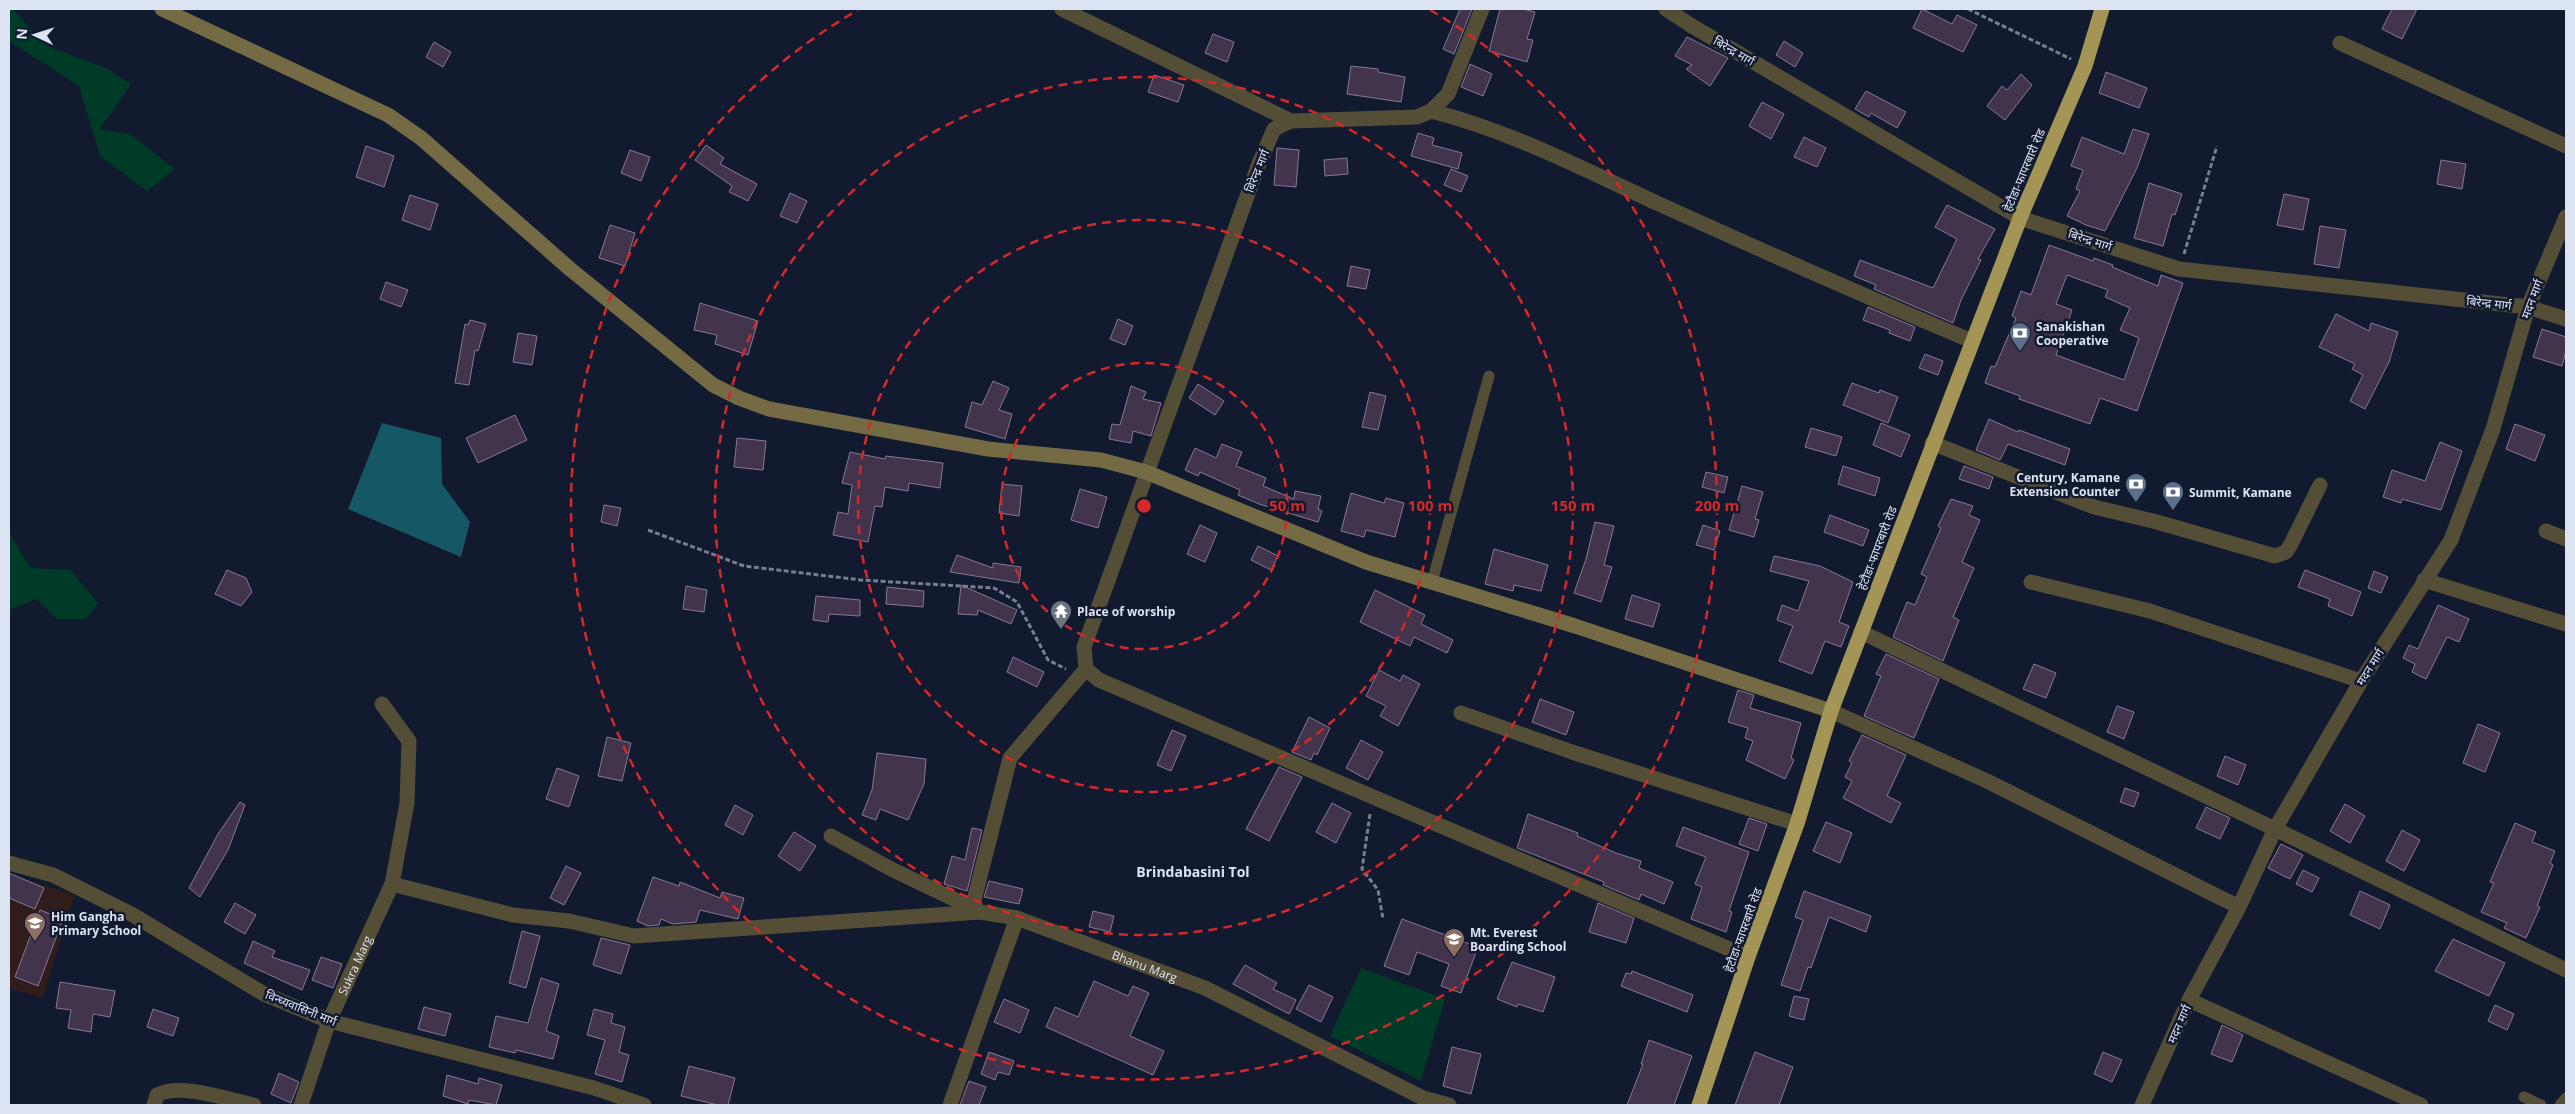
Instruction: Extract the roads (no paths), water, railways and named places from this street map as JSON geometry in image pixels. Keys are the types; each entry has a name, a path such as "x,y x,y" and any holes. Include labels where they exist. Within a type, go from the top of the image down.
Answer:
{"highway":[{"name":"हेटौडा-फापरबारी रोड","path":"1699,1105 1748,957 1797,824 1832,711 1861,632 2020,218 2085,66 2102,9"}],"main road":[{"path":"162,9 388,115 421,138 570,269 713,385 739,398 770,409 988,449 1101,460 1146,472 1366,562 1575,626 1832,711"}],"street":[{"path":"1062,9 1291,121 1417,116 1431,111 1448,94 1482,9"},
{"name":"बिरेन्द्र मार्ग","path":"1666,9 2020,218 2179,269 2528,307 2566,319"},
{"path":"2340,42 2566,146"},
{"path":"1431,111 1466,120 1537,148 1843,287 1972,341"},
{"name":"बिरेन्द्र मार्ग","path":"1086,669 1084,647 1258,166 1274,129 1291,121"},
{"name":"मदन मार्ग","path":"2142,1105 2189,1000 2239,907 2276,829 2362,681 2450,540 2490,438 2528,307 2566,217"},
{"path":"1932,443 2094,507 2157,522 2275,556 2286,552 2320,485"},
{"path":"2546,532 2566,539"},
{"path":"2424,580 2566,624"},
{"path":"2031,582 2150,611 2362,681"},
{"path":"1861,632 2276,829 2566,970"},
{"path":"976,910 1010,758 1086,669 1099,680 1748,957"},
{"name":"Sukra Marg","path":"301,1105 329,1021 392,884 407,803 409,741 382,704"},
{"path":"1832,711 1987,781 2239,907"},
{"path":"1462,713 1572,752 1797,824"},
{"path":"830,836 893,870 976,910"},
{"name":"विन्ध्यवासिनी मार्ग","path":"9,863 61,879 133,915 264,994 329,1021 594,1088 644,1105"},
{"path":"392,884 513,915 569,921 634,936 976,910"},
{"name":"Bhanu Marg","path":"976,910 1017,918 1205,988 1423,1098 1449,1105"},
{"path":"950,1105 1017,918"},
{"path":"2189,1000 2421,1105"},
{"path":"154,1105 157,1095 164,1091 179,1089 254,1105"}],"lane":[{"path":"1432,582 1488,376"},
{"path":"2524,1097 2541,1105"},
{"path":"2560,1105 2566,1098"}],"place":[{"name":"Sanakishan Cooperative","path":"2020,352"},
{"name":"Century, Kamane Extension Counter","path":"2136,503"},
{"name":"Summit, Kamane","path":"2173,511"},
{"name":"Place of worship","path":"1061,630"},
{"name":"Him Gangha Primary School","path":"35,942"},
{"name":"Mt. Everest Boarding School","path":"1454,958"}],"district":[{"name":"Brindabasini Tol","path":"1193,871"}]}
